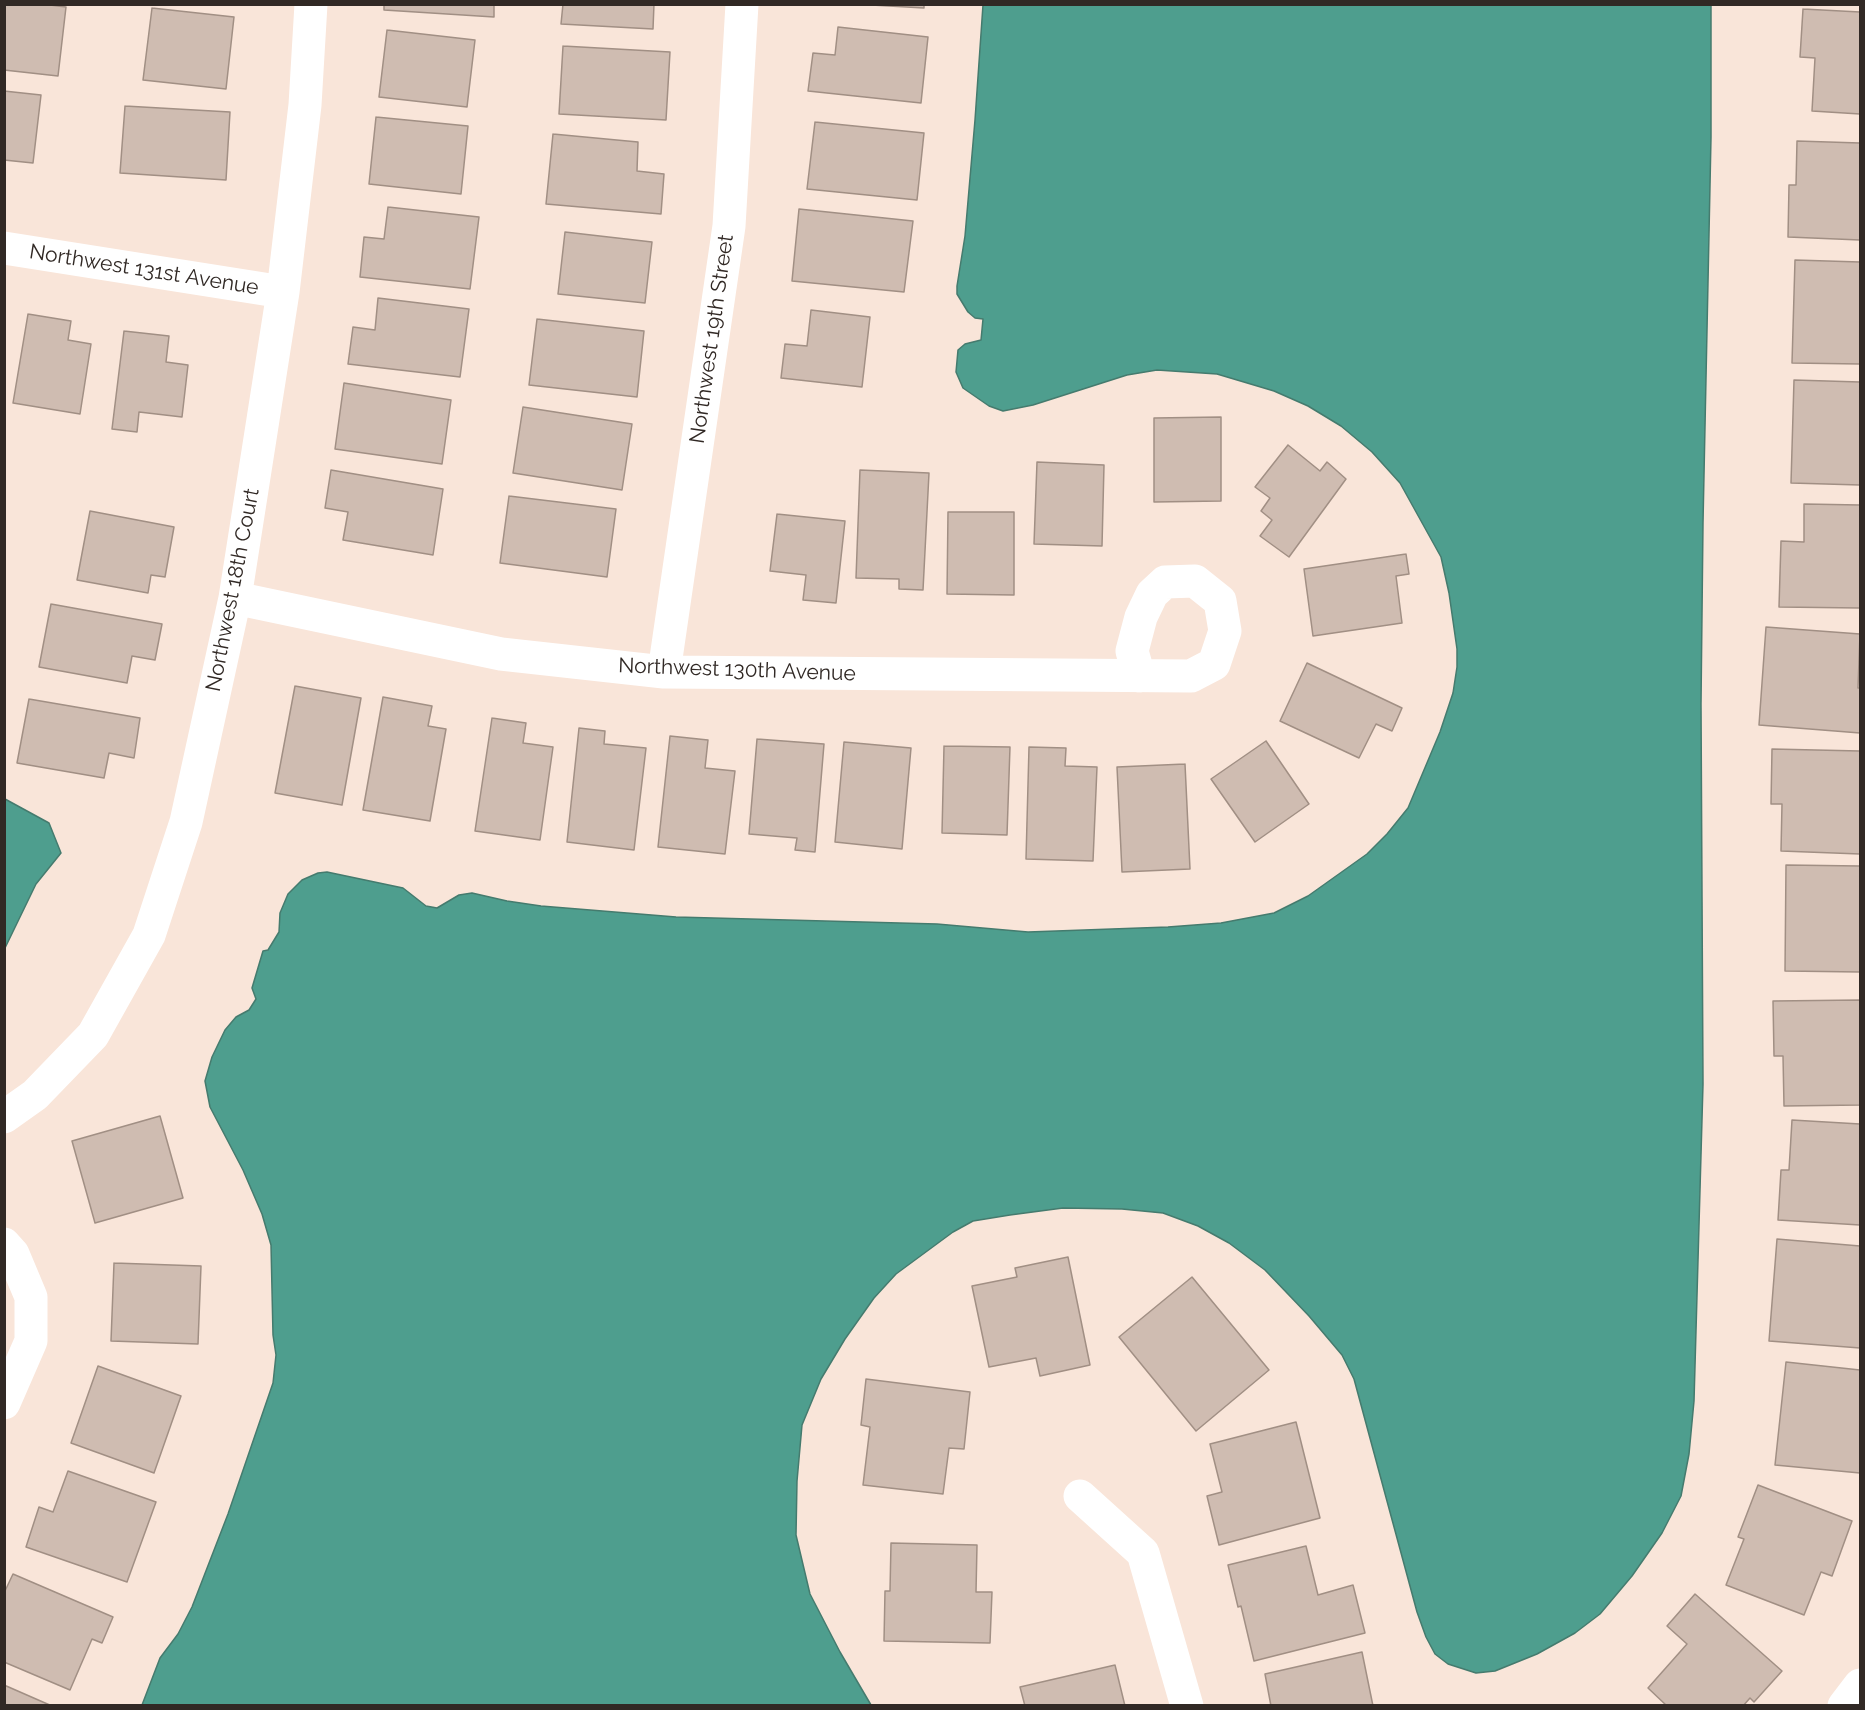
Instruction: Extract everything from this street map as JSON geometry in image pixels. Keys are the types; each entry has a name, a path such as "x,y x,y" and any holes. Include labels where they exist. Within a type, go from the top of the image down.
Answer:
{"street":[{"name":"Northwest 18th Court","path":"4,1117 35,1095 93,1035 149,935 186,822 235,598 283,292 305,105 311,4"},
{"name":"Northwest 19th Street","path":"664,672 729,226 742,4"},
{"name":"Northwest 131st Avenue","path":"4,248 283,292"},
{"name":"Northwest 130th Avenue","path":"235,598 501,654 664,672 1139,676"},
{"path":"4,1244 13,1254 31,1297 32,1341 4,1403"},
{"path":"1080,1496 1143,1553 1187,1706"},
{"path":"1844,1706 1860,1685"}],"water":[{"path":"983,5 1711,5 1711,137 1701,704 1703,1084 1694,1401 1689,1454 1681,1496 1662,1533 1632,1576 1600,1614 1575,1633 1537,1654 1495,1671 1476,1673 1448,1664 1435,1654 1417,1612 1354,1379 1342,1355 1265,1270 1229,1243 1198,1226 1163,1213 1122,1209 1063,1208 1010,1215 973,1221 953,1232 896,1274 874,1298 845,1339 821,1379 802,1425 797,1481 796,1535 810,1594 871,1705 142,1705 160,1658 178,1634 192,1607 228,1514 273,1383 276,1355 273,1335 271,1245 262,1214 243,1170 210,1107 205,1081 212,1057 225,1030 236,1017 249,1010 256,999 252,988 263,951 268,950 279,932 280,913 288,894 302,880 327,872 403,888 426,906 437,908 459,895 472,893 541,906 676,917 937,924 1028,932 1168,927 1221,923 1274,913 1308,896 1367,854 1408,808 1440,732 1453,693 1457,649 1441,557 1400,483 1372,452 1341,426 1308,406 1274,391 1217,374 1157,370 1127,375 1033,405 1003,411 989,406 963,388 956,372 958,350 965,344 981,340 983,319 975,318 968,312 957,294 957,286 965,236"},
{"path":"5,799 49,823 61,853 36,884 5,948"}],"building":[{"path":"4,4 42,4 66,7 58,76 4,70"},
{"path":"384,4 494,4 494,17 384,10"},
{"path":"563,4 654,4 653,29 561,24"},
{"path":"854,4 924,4 924,8"},
{"path":"152,8 234,17 226,89 143,80"},
{"path":"1803,9 1860,12 1860,114 1812,111 1815,58 1800,57"},
{"path":"838,27 928,37 921,103 808,91 813,53 835,55"},
{"path":"387,30 475,40 467,107 379,97"},
{"path":"563,46 670,52 666,120 559,114"},
{"path":"4,91 41,95 33,163 4,160"},
{"path":"125,106 230,112 226,180 120,173"},
{"path":"376,117 468,126 461,194 369,184"},
{"path":"815,122 924,133 917,200 807,189"},
{"path":"553,134 638,142 637,171 664,174 661,214 546,204"},
{"path":"1797,141 1860,143 1860,240 1788,237 1789,185 1796,185"},
{"path":"388,207 479,217 470,289 360,277 364,237 384,239"},
{"path":"799,209 913,221 904,292 792,281"},
{"path":"565,232 652,242 645,303 558,294"},
{"path":"1795,260 1860,262 1860,364 1792,363"},
{"path":"378,298 469,309 460,377 348,364 353,327 375,330"},
{"path":"811,310 870,317 862,387 781,378 785,344 807,346"},
{"path":"28,314 71,321 68,340 91,344 80,414 13,403"},
{"path":"537,319 644,331 637,397 529,385"},
{"path":"124,331 169,336 166,362 188,365 182,417 139,412 137,432 112,429"},
{"path":"1794,380 1860,382 1860,485 1791,483"},
{"path":"344,383 451,400 442,464 335,449"},
{"path":"523,407 632,424 622,490 513,473"},
{"path":"1221,417 1221,501 1154,502 1154,418"},
{"path":"1288,445 1320,471 1327,462 1346,479 1289,557 1260,536 1272,520 1261,511 1270,498 1255,487"},
{"path":"1037,462 1104,465 1102,546 1034,544"},
{"path":"331,470 443,489 433,555 343,540 348,512 325,508"},
{"path":"860,470 929,473 923,590 899,589 899,579 856,578"},
{"path":"509,496 616,509 607,577 500,563"},
{"path":"1804,504 1860,505 1860,608 1779,607 1781,541 1804,542"},
{"path":"90,511 174,527 165,577 151,575 148,593 77,580"},
{"path":"948,512 1014,512 1014,595 947,594"},
{"path":"777,514 845,521 836,603 803,600 806,575 770,571"},
{"path":"1406,554 1409,574 1396,576 1402,623 1313,636 1304,569"},
{"path":"51,604 162,624 155,660 132,656 127,683 39,667"},
{"path":"1766,627 1860,634 1858,688 1860,688 1860,733 1759,725"},
{"path":"1307,663 1402,708 1392,731 1376,724 1359,758 1280,721"},
{"path":"295,686 361,698 342,805 275,793"},
{"path":"383,697 432,706 428,726 446,729 430,821 363,810"},
{"path":"29,699 140,718 134,758 109,753 104,778 17,763"},
{"path":"492,718 526,723 523,743 553,747 540,840 475,831"},
{"path":"579,728 605,731 604,744 646,748 634,850 567,842"},
{"path":"670,736 708,740 705,768 735,771 725,854 658,847"},
{"path":"757,739 824,744 815,852 795,850 797,838 749,834"},
{"path":"1266,741 1309,804 1255,842 1211,779"},
{"path":"844,742 911,748 902,849 835,842"},
{"path":"944,746 1010,747 1007,835 942,833"},
{"path":"1029,747 1066,748 1065,766 1097,767 1093,861 1026,859"},
{"path":"1772,749 1860,751 1860,854 1781,851 1782,804 1771,804"},
{"path":"1185,764 1190,869 1122,872 1117,767"},
{"path":"1786,865 1860,866 1860,972 1785,971"},
{"path":"1860,1000 1860,1105 1784,1106 1783,1056 1774,1056 1773,1001"},
{"path":"160,1116 183,1198 95,1223 72,1141"},
{"path":"1792,1120 1860,1124 1860,1225 1778,1220 1781,1170 1789,1170"},
{"path":"1777,1239 1860,1246 1860,1348 1769,1341"},
{"path":"1068,1257 1090,1365 1040,1376 1036,1358 989,1367 972,1286 1017,1277 1015,1268"},
{"path":"114,1263 201,1266 198,1344 111,1341"},
{"path":"1192,1277 1269,1370 1196,1431 1119,1337"},
{"path":"1786,1362 1860,1370 1860,1473 1775,1465"},
{"path":"98,1366 181,1396 154,1473 71,1443"},
{"path":"866,1379 970,1392 964,1449 949,1448 943,1494 863,1485 870,1427 861,1425"},
{"path":"1296,1422 1320,1518 1219,1545 1207,1496 1222,1492 1210,1444"},
{"path":"68,1471 156,1502 127,1582 26,1547 39,1507 53,1512"},
{"path":"1758,1485 1852,1521 1832,1576 1821,1572 1804,1615 1726,1585 1744,1539 1738,1537"},
{"path":"891,1543 977,1545 976,1592 992,1592 990,1643 884,1641 885,1591 890,1591"},
{"path":"1306,1546 1318,1595 1353,1585 1365,1633 1254,1661 1241,1606 1238,1607 1228,1565"},
{"path":"13,1574 113,1617 102,1643 92,1639 70,1690 4,1662 4,1593"},
{"path":"1695,1594 1782,1671 1754,1702 1750,1698 1743,1706 1667,1706 1648,1688 1687,1644 1667,1626"},
{"path":"1362,1652 1373,1706 1271,1706 1265,1674"},
{"path":"1115,1665 1125,1706 1025,1706 1020,1687"},
{"path":"4,1685 52,1706 4,1706"}]}
